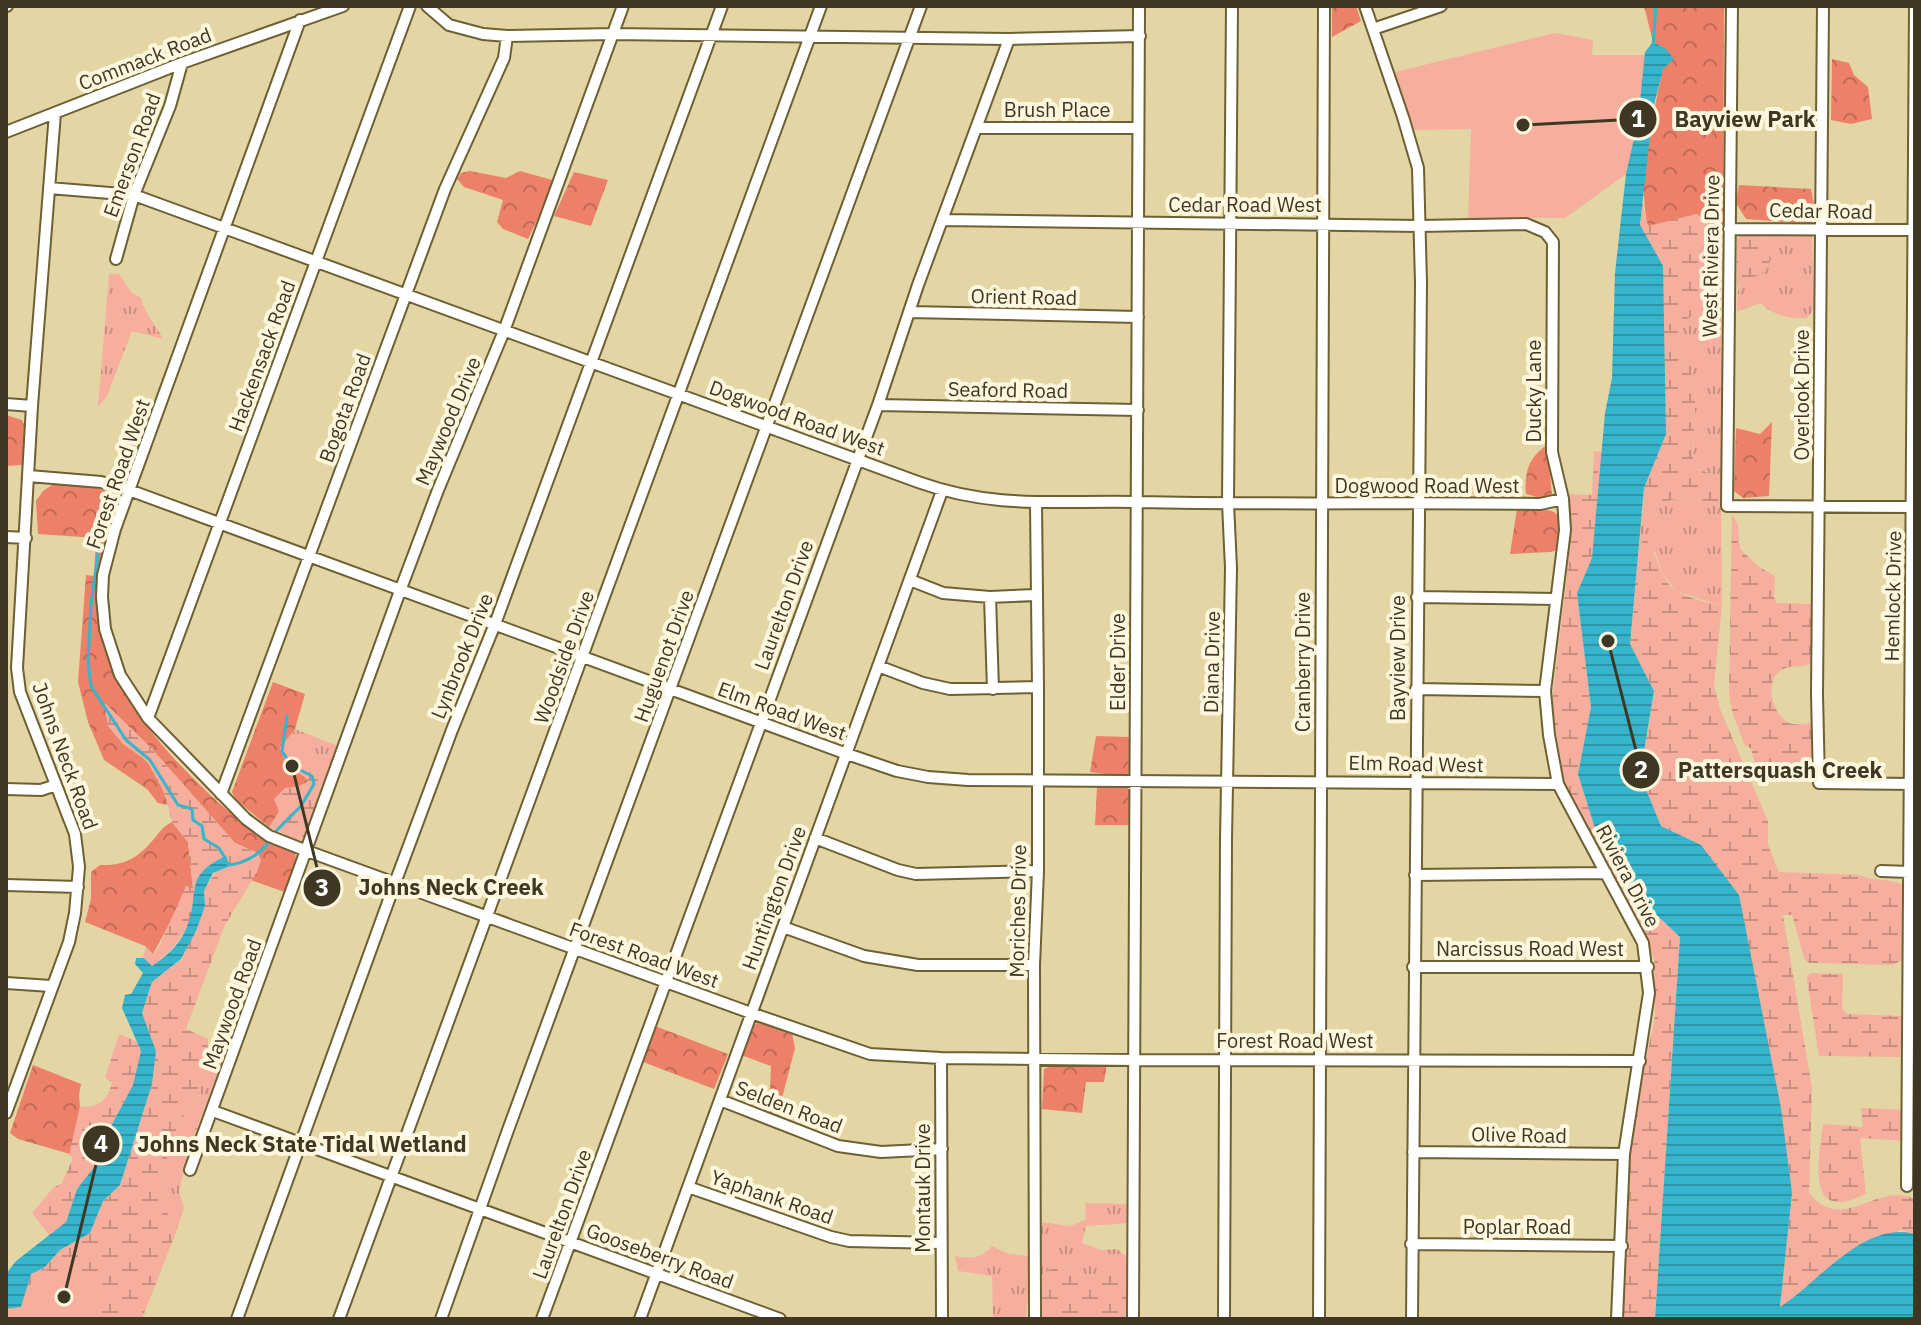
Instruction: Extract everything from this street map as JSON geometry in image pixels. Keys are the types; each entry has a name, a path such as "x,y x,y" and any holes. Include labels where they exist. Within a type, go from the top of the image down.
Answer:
{"street":[{"name":"Commack Road","path":"6,132 182,63 343,6"},
{"name":"Hackensack Road","path":"148,718 410,6"},
{"path":"427,6 449,25 483,34 507,36 613,34 1009,39 1140,36"},
{"name":"Maywood Drive","path":"307,851 400,591 504,331 623,6"},
{"name":"Lynbrook Drive","path":"237,1319 395,883 495,624 722,6"},
{"name":"Woodside Drive","path":"339,1319 821,6"},
{"name":"Huguenot Drive","path":"441,1319 921,6"},
{"name":"Elder Drive","path":"1133,1319 1139,6"},
{"name":"Diana Drive","path":"1224,1319 1231,568 1228,503 1232,6"},
{"name":"Cranberry Drive","path":"1319,1319 1324,6"},
{"name":"Bayview Drive","path":"1365,6 1418,168 1412,1319"},
{"path":"1373,29 1441,6"},
{"name":"West Riviera Drive","path":"1732,6 1727,506 1820,506"},
{"name":"Overlook Drive","path":"1823,6 1819,783 1913,784"},
{"name":"Hemlock Drive","path":"1907,1186 1913,784 1915,6"},
{"name":"Forest Road West","path":"300,20 129,490 109,550 102,597 105,629 120,675 148,718 246,819 269,836 307,851 870,1054 1134,1060 1640,1061"},
{"name":"Bogota Road","path":"221,794 445,189 496,80 504,58 507,36"},
{"name":"Laurelton Drive","path":"542,1319 1009,39"},
{"name":"Emerson Road","path":"116,259 134,195 170,106 182,63"},
{"name":"Johns Neck Road","path":"6,1113 12,1079 69,942 79,867 75,834 20,692 17,668 32,406 55,113"},
{"name":"Brush Place","path":"977,128 1137,128"},
{"name":"Dogwood Road West","path":"49,188 134,195 942,491 969,498 1036,503 1322,504 1540,504 1563,499"},
{"name":"Cedar Road West","path":"943,220 1420,226 1526,224 1545,232"},
{"name":"Cedar Road","path":"1729,229 1914,230"},
{"name":"Ducky Lane","path":"1545,232 1553,242 1554,259 1552,452 1563,499 1565,530 1556,599"},
{"name":"Orient Road","path":"910,312 1138,317"},
{"path":"6,404 32,406"},
{"name":"Seaford Road","path":"878,405 1138,410"},
{"name":"Elm Road West","path":"29,476 101,482 129,490 897,771 928,777 1037,781 1321,780 1558,784"},
{"name":"Huntington Drive","path":"640,1319 942,491"},
{"name":"Moriches Drive","path":"1035,1319 1034,965 1038,871 1036,503"},
{"path":"1820,506 1914,507"},
{"path":"6,537 26,538"},
{"path":"910,580 943,593 990,597 1036,595"},
{"path":"990,597 993,689"},
{"path":"1417,597 1556,599"},
{"name":"Riviera Drive","path":"1556,599 1545,691 1558,784 1643,943 1648,967 1649,993 1624,1154 1617,1319"},
{"path":"878,666 935,687 1038,687"},
{"path":"1416,689 1545,691"},
{"path":"6,692 20,692"},
{"path":"6,789 41,790 56,785"},
{"path":"815,838 916,874 1038,871"},
{"name":"Maywood Road","path":"190,1170 307,851"},
{"path":"1881,871 1910,872"},
{"path":"1415,875 1606,873"},
{"path":"6,885 78,887"},
{"path":"783,927 864,956 918,965 1034,965"},
{"name":"Narcissus Road West","path":"1413,967 1648,967"},
{"path":"6,983 51,986"},
{"name":"Montauk Drive","path":"941,1058 942,1319"},
{"name":"Selden Road","path":"720,1100 838,1146 881,1152 942,1149"},
{"name":"Gooseberry Road","path":"213,1111 780,1319"},
{"name":"Olive Road","path":"1413,1152 1624,1154"},
{"name":"Yaphank Road","path":"688,1187 849,1241 941,1243"},
{"name":"Poplar Road","path":"1411,1244 1622,1246"}],"green space":[{"path":"1332,6 1356,6 1361,21 1332,37"},
{"path":"1644,6 1724,6 1723,231 1719,236 1697,214 1648,227 1644,205 1646,160 1665,48 1653,42"},
{"path":"1555,33 1593,40 1592,55 1645,55 1638,121 1626,174 1565,218 1468,218 1471,129 1410,130 1391,73"},
{"path":"1832,59 1849,63 1854,75 1868,87 1872,119 1851,124 1831,120"},
{"path":"470,171 506,178 520,171 556,181 528,239 503,229 497,222 503,200 464,187 457,179 461,173"},
{"path":"574,172 608,180 591,226 554,216"},
{"path":"1739,185 1811,189 1816,216 1812,224 1746,219 1736,203"},
{"path":"1642,203 1648,226 1697,214 1719,236 1721,300 1679,324 1676,346 1696,383 1693,460 1696,469 1721,477 1721,505 1692,498 1643,507 1644,488 1666,434 1640,225"},
{"path":"1741,235 1762,235 1771,260 1761,275 1744,279 1737,289 1737,239"},
{"path":"1762,235 1812,236 1814,309 1807,318 1782,316 1760,303 1737,312 1740,285 1754,271 1771,261"},
{"path":"109,274 119,274 132,293 141,298 163,339 132,331 107,396 98,407"},
{"path":"1721,300 1721,477 1696,469 1693,460 1696,383 1676,346 1679,324"},
{"path":"6,415 22,420 25,426 22,465 6,466"},
{"path":"1772,422 1769,496 1743,498 1734,491 1736,428 1760,434"},
{"path":"1547,445 1552,495 1545,499 1526,494 1526,486 1532,460"},
{"path":"1594,451 1602,452 1592,558 1577,593 1591,707 1578,774 1643,902 1680,937 1655,1319 1622,1319 1625,1188 1633,1123 1655,1016 1654,959 1637,920 1583,830 1562,777 1552,701 1571,522 1567,494 1592,495"},
{"path":"55,483 109,492 112,504 102,552 98,599 101,632 109,660 141,717 185,770 256,833 295,853 296,859 285,892 250,880 257,872 258,853 235,843 152,749 105,704 112,730 152,768 168,805 158,803 147,789 104,760 88,722 78,682 86,575 94,576 96,538 38,534 36,501 43,491"},
{"path":"1692,498 1721,505 1722,606 1676,591 1662,573 1656,554 1640,533 1643,507"},
{"path":"1517,509 1554,512 1560,523 1561,548 1551,552 1510,554"},
{"path":"1732,514 1738,525 1740,549 1759,567 1775,576 1774,597 1777,603 1811,604 1811,664 1780,671 1771,692 1776,708 1786,721 1812,723 1811,777 1806,779 1766,780 1757,771 1751,749 1744,744 1732,711 1729,693"},
{"path":"1640,533 1651,547 1671,587 1688,597 1722,606 1714,684 1720,709 1768,821 1768,845 1779,872 1859,875 1905,887 1903,960 1892,965 1809,963 1804,958 1792,915 1783,915 1812,1088 1809,1193 1822,1205 1834,1209 1847,1209 1887,1196 1901,1195 1915,1199 1915,1234 1901,1230 1842,1258 1780,1308 1792,1193 1701,845 1661,826 1640,775 1654,691 1630,644"},
{"path":"273,682 305,694 295,729 280,748 288,766 308,782 285,788 279,812 269,827 236,800 232,792"},
{"path":"105,703 152,749 235,843 258,853 261,860 225,925 186,1029 208,1039 208,1045 197,1097 178,1124 166,1161 160,1190 175,1235 142,1319 6,1319 6,1309 21,1307 31,1274 44,1268 60,1250 90,1233 103,1201 120,1185 152,1083 156,1051 142,1013 152,982 182,959 205,907 204,891 225,856 194,889 191,914 183,934 151,967 143,957 146,948 153,954 158,949 186,886 193,888 188,842 172,822 165,794 147,761 123,744 108,726"},
{"path":"295,729 338,746 323,789 314,776 280,748"},
{"path":"1096,736 1129,737 1129,773 1122,776 1090,772"},
{"path":"280,748 314,776 323,789 305,835 299,841 269,827 279,812 274,799 285,788 307,782 305,777 288,766"},
{"path":"1126,786 1133,795 1130,825 1095,825 1097,787"},
{"path":"172,822 188,842 193,889 186,886 153,954 145,946 85,922 91,899 91,872 100,865 116,864 136,856"},
{"path":"1812,973 1843,974 1842,1008 1847,1014 1903,1016 1900,1057 1819,1056 1807,980"},
{"path":"762,1021 792,1033 795,1048 777,1117 764,1107 770,1090 771,1066 741,1055 754,1025"},
{"path":"655,1026 728,1054 714,1089 643,1062"},
{"path":"119,1034 138,1042 141,1051 133,1085 110,1128 99,1161 77,1189 66,1222 49,1235 32,1213 53,1188 62,1183 73,1158 69,1155 80,1107 97,1104 108,1094 112,1082 105,1078"},
{"path":"208,1045 226,1051 188,1152 179,1192 184,1208 175,1235 160,1190 178,1124 197,1097"},
{"path":"1107,1063 1104,1082 1086,1082 1082,1113 1042,1109 1044,1069"},
{"path":"33,1065 81,1084 80,1107 70,1154 18,1139 10,1133"},
{"path":"1861,1108 1903,1110 1904,1141 1860,1138 1866,1194 1844,1202 1830,1200 1824,1194 1818,1172 1823,1124 1863,1127"},
{"path":"1085,1203 1126,1204 1129,1223 1086,1226 1082,1243 1101,1250 1117,1249 1128,1258 1127,1287 1115,1274 1085,1275 1058,1265 1041,1275 1040,1222 1071,1226 1086,1219"},
{"path":"992,1246 1009,1254 1031,1256 1026,1319 993,1319 992,1276 958,1271 955,1256 976,1257"},
{"path":"1058,1265 1085,1275 1115,1274 1127,1287 1129,1319 1042,1319 1041,1275"},
{"path":"45,1270 104,1285 98,1319 6,1319 6,1311 23,1309 33,1276"}],"water":[{"path":"1653,42 1665,48 1674,59 1663,69 1653,109 1640,225 1663,266 1666,434 1644,488 1630,644 1654,691 1640,775 1661,826 1701,845 1739,895 1781,1108 1792,1193 1780,1307 1860,1244 1896,1232 1915,1234 1915,1319 1655,1319 1680,937 1643,902 1600,844 1578,774 1591,707 1577,593 1592,558 1605,413 1612,378 1615,273 1626,174 1638,121 1645,52"},
{"path":"226,856 230,866 213,873 204,891 205,906 196,931 181,959 152,982 142,1013 156,1051 152,1084 120,1185 103,1201 90,1233 60,1250 44,1268 31,1274 21,1307 6,1309 6,1274 16,1261 66,1222 77,1189 99,1161 110,1128 133,1085 141,1051 122,1008 125,995 131,994 143,973 135,964 136,958 144,958 152,966 176,946 190,916 198,879 203,871"}],"waterway":[{"path":"1653,46 1656,6"},
{"path":"99,546 91,605 88,662 91,686 126,740 150,760 178,805 192,809 193,820 202,826 204,839 219,848 225,858"},
{"path":"276,831 301,806 314,784 312,776 292,766 282,751 287,716"},
{"path":"228,865 250,858 268,843"}],"place":[{"name":"Bayview Park","path":"1523,125"},
{"name":"Pattersquash Creek","path":"1608,641"},
{"name":"Johns Neck Creek","path":"292,766"},
{"name":"Johns Neck State Tidal Wetland","path":"64,1297"}]}
